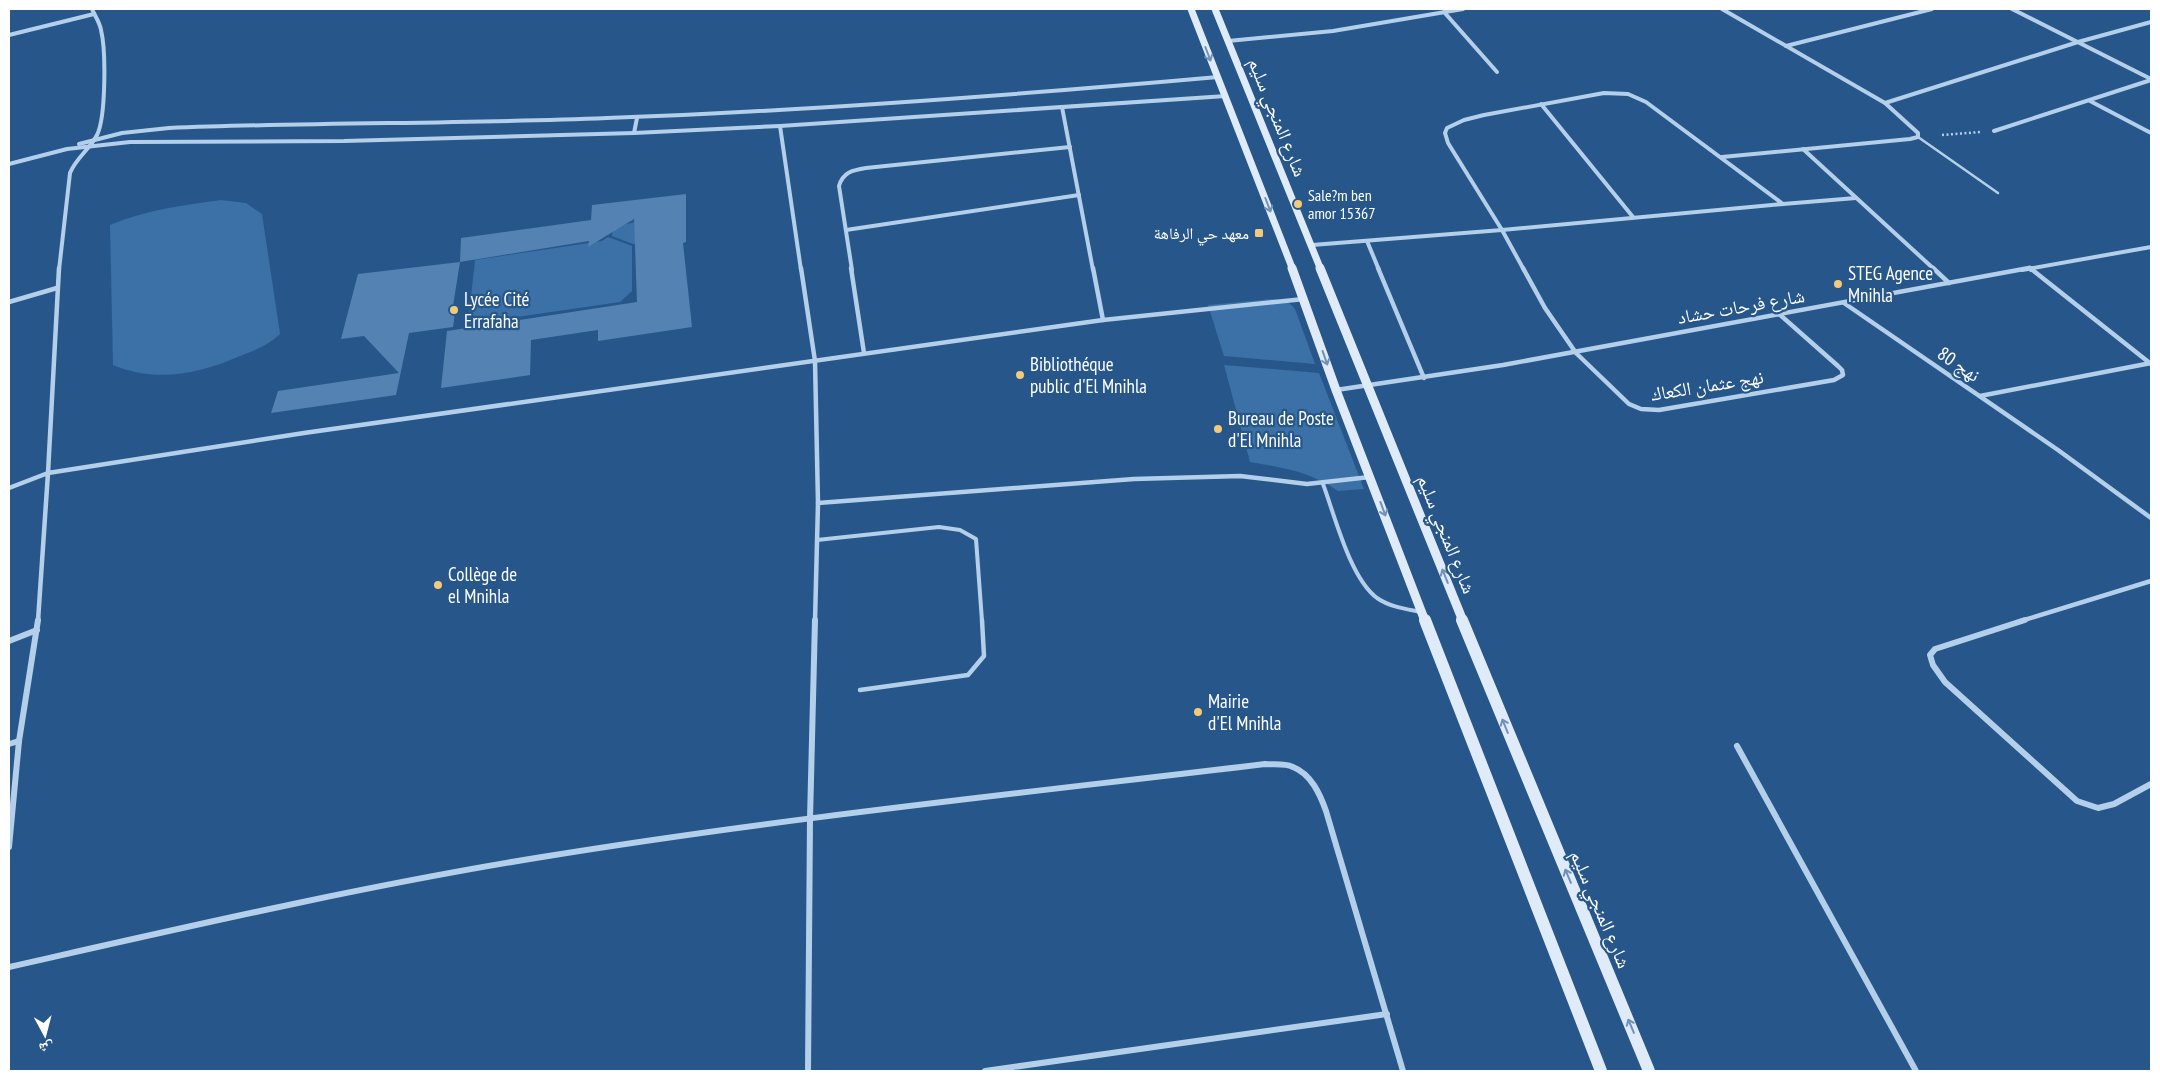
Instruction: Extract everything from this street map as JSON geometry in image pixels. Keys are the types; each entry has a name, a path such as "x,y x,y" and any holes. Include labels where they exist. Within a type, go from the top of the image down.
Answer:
{"main road":[{"path":"1191,9 1304,299 1336,390 1600,1071"},
{"name":"شارع المنجي سليم","path":"1215,9 1369,386 1504,724 1649,1071"}],"street":[{"path":"9,848 19,741 36,630 48,473 58,288 70,173 73,163 99,131 100,126 104,76 102,32 92,9"},
{"path":"1228,41 1333,31 1463,9"},
{"path":"1722,9 1885,103 1918,133 1918,137 1910,139 1722,157"},
{"path":"1785,46 1932,9"},
{"path":"2014,9 2151,80"},
{"path":"1444,12 1496,72"},
{"path":"9,35 94,14"},
{"path":"1885,103 2078,42 2151,22"},
{"path":"9,164 67,149 92,140 149,131 199,128 637,118 758,112 993,97 1218,77"},
{"path":"1994,131 2151,80"},
{"path":"1633,217 1541,104 1596,94 1614,93 1629,95 1645,102 1722,157 1783,204"},
{"path":"67,149 130,142 344,140 634,133 780,126 1226,96"},
{"path":"2090,101 2151,133"},
{"name":"نهج عثمان الكعاك","path":"1541,104 1464,120 1447,128 1445,134 1448,143 1501,230 1545,308 1576,353 1619,397 1641,409 1659,410 1834,380 1842,375 1842,370 1779,314"},
{"path":"1062,108 1103,320"},
{"path":"634,133 637,118"},
{"path":"780,126 815,361 818,503 810,819 808,1071"},
{"path":"864,353 839,186 840,179 844,174 854,170 1070,147"},
{"path":"1802,149 1949,283"},
{"path":"846,230 1079,195"},
{"path":"1312,245 1856,198"},
{"path":"1367,241 1424,378"},
{"name":"شارع فرحات حشاد","path":"1336,390 1424,378 1576,353 1779,314 2151,247"},
{"path":"2029,268 2151,364"},
{"path":"9,302 58,288"},
{"path":"9,488 48,473 294,434 1103,320 1304,299"},
{"name":"نهج 80","path":"1844,303 2058,450 2151,518"},
{"path":"1980,396 2151,364"},
{"path":"818,503 1134,479 1200,476 1255,477 1307,484 1323,484 1371,477"},
{"path":"2151,581 1944,645 1935,649 1930,655 1933,665 1945,682 2077,801 2098,808 2114,804 2151,784"},
{"path":"9,641 36,630"},
{"path":"9,744 19,741"},
{"path":"1737,746 1916,1071"},
{"path":"9,967 372,888 540,857 810,819 1265,764 1292,767 1312,782 1330,818 1403,1071"},
{"path":"985,1071 1388,1014"}],"lane":[{"path":"1918,137 1998,193"},
{"path":"1323,484 1360,582 1379,600 1393,606 1422,612"},
{"path":"817,540 939,527 960,530 976,539 984,656 968,675 860,690"}],"path":[{"path":"1918,137 1994,131"}],"shaded area":[{"path":"221,200 246,203 262,214 280,334 251,352 193,372 161,375 145,374 113,365 110,225 151,212"},
{"path":"640,221 646,242 633,244 612,236 613,227"},
{"path":"608,237 632,246 632,291 620,302 468,324 475,260 602,241"},
{"path":"1272,299 1285,301 1295,309 1315,364 1224,356 1208,305"},
{"path":"1224,365 1319,373 1364,489 1338,491 1306,475 1250,462"}],"building":[{"path":"686,194 686,242 683,243 692,327 598,341 598,330 531,340 530,375 441,388 447,331 637,302 634,219 588,247 589,241 460,262 461,238 591,220 592,205"},
{"path":"460,262 453,306 456,306 453,327 409,333 396,395 271,413 278,391 399,373 364,336 341,339 358,274"}],"place":[{"name":"Sale?m ben amor 15367","path":"1298,204"},
{"name":"معهد حي الرفاهة","path":"1259,233"},
{"name":"STEG Agence Mnihla","path":"1838,284"},
{"name":"Lycée Cité Errafaha","path":"454,310"},
{"name":"Bibliothéque public d'El Mnihla","path":"1020,375"},
{"name":"Bureau de Poste d'El Mnihla","path":"1218,429"},
{"name":"Collège de el Mnihla","path":"438,585"},
{"name":"Mairie d'El Mnihla","path":"1198,712"}]}
